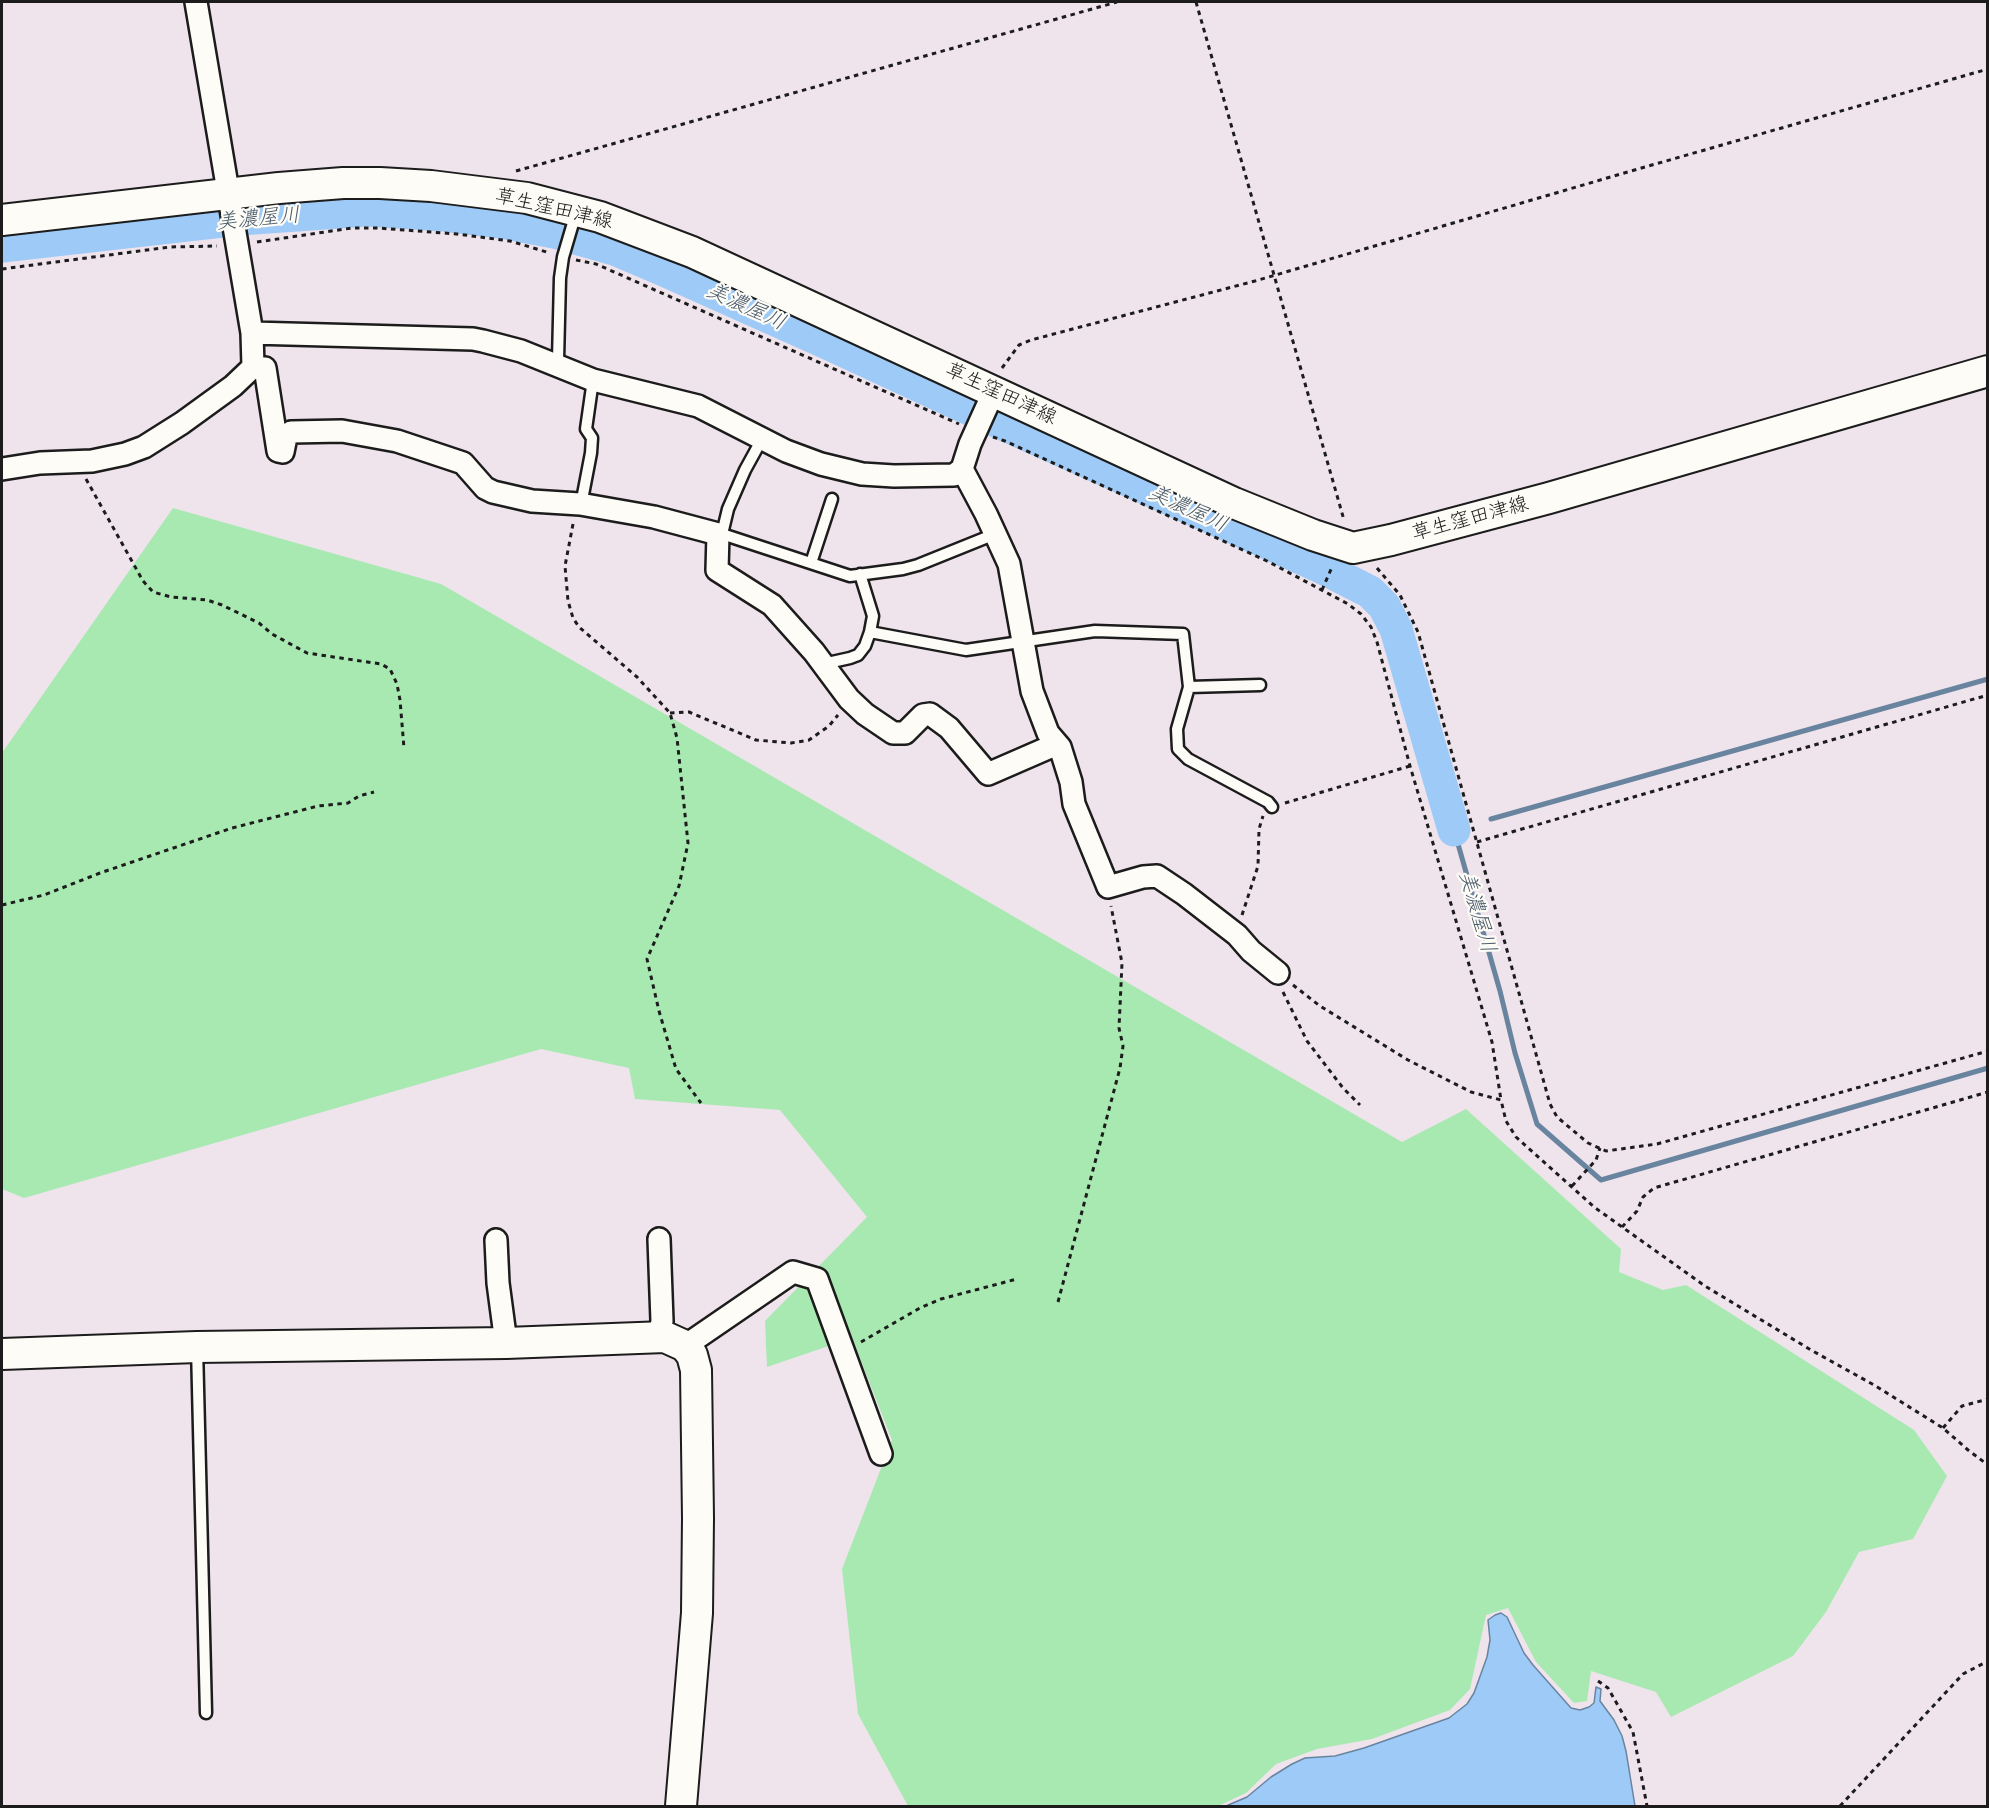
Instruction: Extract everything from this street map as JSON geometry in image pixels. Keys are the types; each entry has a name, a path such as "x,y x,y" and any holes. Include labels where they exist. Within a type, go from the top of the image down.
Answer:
{"main road":[{"name":"草生窪田津線","path":"2,220 229,200 279,188 380,183 431,186 527,198 575,216 631,228 692,252 1234,503 1313,535 1353,548 1549,498 1988,370"},
{"path":"2,1354 197,1347 672,1341 692,1355 696,1370 697,1613 681,1806"}],"street":[{"path":"196,2 252,333 253,368"},
{"path":"252,333 473,339 521,351 592,380 698,406 762,439 821,464 862,474 954,475 962,469 992,390"},
{"path":"2,469 40,463 109,459 144,447 199,411 253,368 265,368 278,451 283,452 286,437 291,432 342,431 397,441 464,462 485,488 493,492 532,501 576,504 654,517 720,534 717,570 772,605 823,664 849,699 865,714 893,733 905,733 923,715 930,714 949,728 988,774 1058,744"},
{"path":"962,469 1009,564 1017,598 1022,642 1032,692 1048,733 1058,744 1071,782 1074,804 1108,887 1143,877 1157,876 1238,935 1251,951 1278,973"},
{"path":"659,1239 662,1321 672,1341 793,1272 817,1279 881,1454"},
{"path":"496,1240 498,1283 506,1343"}],"lane":[{"path":"554,366 558,360 560,278 575,216"},
{"path":"576,504 591,453 592,438 586,429 592,380"},
{"path":"762,439 732,499 720,534 850,576 918,565 995,534"},
{"path":"811,563 832,499"},
{"path":"823,664 858,655 865,646 873,616 860,574"},
{"path":"870,632 966,650 1069,633 1095,631 1183,634 1189,687 1177,729 1178,749 1188,759 1268,802 1272,807"},
{"path":"1189,687 1260,685"},
{"path":"197,1347 206,1713"}],"path":[{"path":"516,171 1117,2"},
{"path":"1196,2 1347,531 1353,548 1392,584 1408,608 1418,632 1550,1104 1557,1117 1588,1143 1606,1151 1657,1144 1988,1051"},
{"path":"992,390 1006,361 1019,345 1255,281 1988,69"},
{"path":"77,461 143,581 153,592 171,597 207,600 222,604 259,623 272,634 307,653 381,664 390,669 397,684 400,700 404,748"},
{"path":"576,504 565,566 568,602 573,618 579,627 637,677 669,713 677,738 688,843 679,886 647,959 676,1070 701,1103"},
{"path":"1477,842 1988,694"},
{"path":"669,713 688,712 756,740 791,743 809,740 829,726 849,699"},
{"path":"1238,935 1258,866 1259,829 1266,809 1410,766"},
{"path":"2,905 44,895 100,873 232,828 318,806 348,803 359,796 374,792"},
{"path":"1058,1302 1118,1076 1123,1046 1119,1028 1122,963 1108,887"},
{"path":"1278,973 1282,990 1307,1041 1343,1088 1360,1105"},
{"path":"1278,973 1320,1006 1408,1060 1471,1092 1501,1100 1510,1130 1594,1207 1705,1286 1943,1428 1988,1465"},
{"path":"1622,1227 1637,1211 1643,1197 1654,1188 1988,1092"},
{"path":"1572,1186 1596,1160 1600,1148"},
{"path":"843,1350 851,1348 920,1308 941,1299 1017,1280"},
{"path":"1943,1428 1962,1406 1988,1399"},
{"path":"1840,1806 1963,1674 1988,1661"},
{"path":"1598,1680 1608,1688 1633,1732 1647,1806"}],"green space":[{"path":"173,508 441,584 1402,1142 1466,1109 1621,1249 1619,1272 1663,1290 1686,1285 1914,1430 1947,1476 1913,1539 1859,1552 1826,1612 1793,1656 1671,1717 1656,1692 1591,1671 1587,1701 1574,1703 1536,1662 1508,1608 1486,1615 1470,1689 1450,1710 1372,1739 1317,1749 1276,1764 1246,1793 1218,1806 908,1806 858,1714 842,1569 892,1440 852,1338 767,1367 765,1321 867,1217 780,1110 635,1099 629,1068 541,1049 24,1198 2,1189 2,753"}],"water":[{"path":"1501,1613 1507,1617 1524,1653 1571,1708 1580,1710 1589,1707 1594,1703 1596,1687 1601,1689 1600,1701 1622,1736 1635,1806 1226,1806 1247,1797 1271,1777 1305,1758 1335,1756 1364,1748 1449,1718 1467,1704 1474,1693 1487,1657 1490,1640 1488,1620"}],"waterway":[{"name":"美濃屋川","path":"2,246 240,219 367,210 444,215 501,222 554,232 617,250 1323,568 1370,592 1384,606 1396,629 1454,830"},
{"path":"1491,819 1988,679"},
{"name":"美濃屋川","path":"1462,828 1454,830 1500,991 1515,1053 1537,1124 1601,1180 1988,1068"}]}
